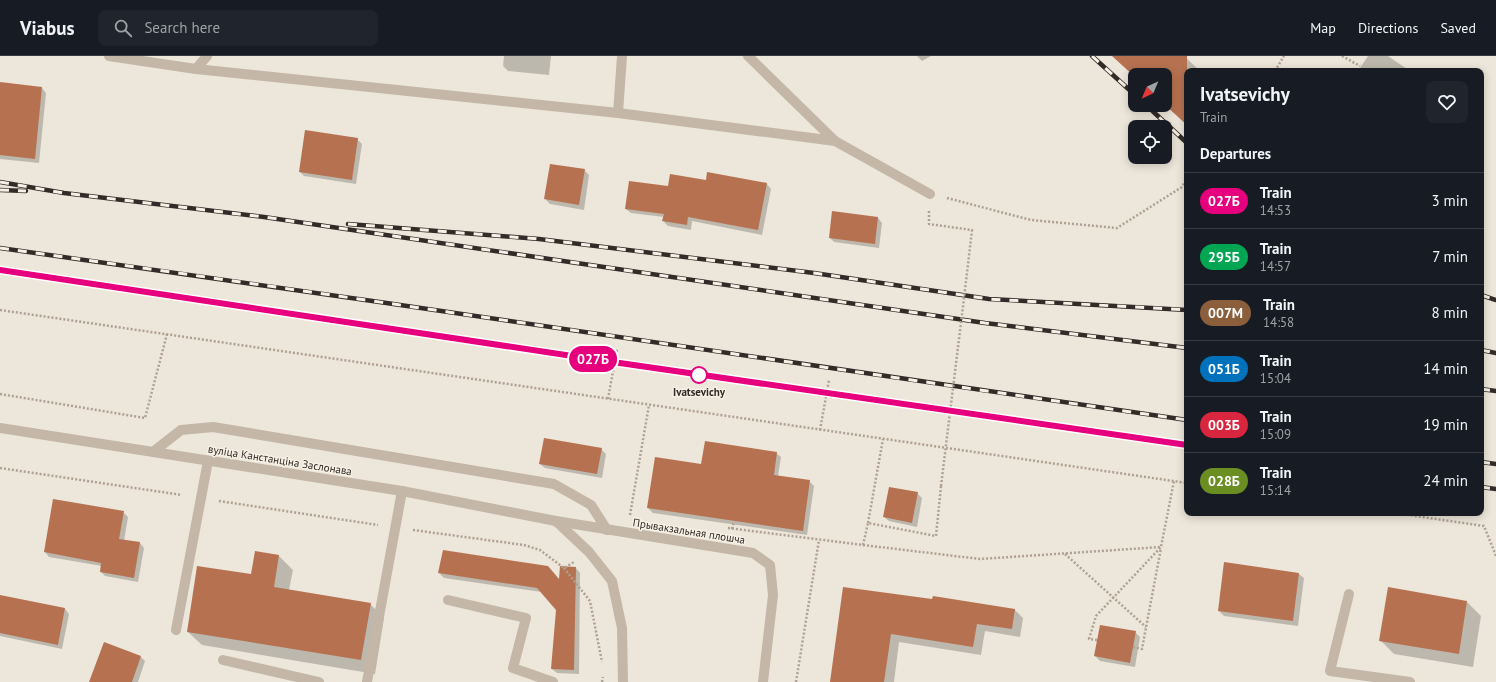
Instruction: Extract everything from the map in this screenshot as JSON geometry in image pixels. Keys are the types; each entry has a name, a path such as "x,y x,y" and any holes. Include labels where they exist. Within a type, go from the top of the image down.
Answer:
{"street":[{"path":"109,56 196,69 618,113 835,141"},
{"path":"196,69 207,56"},
{"path":"618,113 622,56"},
{"path":"748,56 835,141 930,194"},
{"path":"153,452 181,430 213,427 554,484 591,505 607,530"},
{"name":"вуліца Канстанціна Заслонава","path":"0,428 402,491 556,521"},
{"path":"176,630 208,461"},
{"path":"367,682 402,491"},
{"path":"556,521 589,552 612,581 622,628 623,682"},
{"name":"Прывакзальная плошча","path":"556,521 753,553 770,566 773,595 763,682"},
{"path":"1349,594 1330,671 1410,682"},
{"path":"448,600 526,618 513,668 553,682"},
{"path":"223,660 319,682"}],"path":[{"path":"1277,68 1284,56"},
{"path":"1342,56 1360,66"},
{"path":"930,194 1031,220 1117,228 1182,187 1184,183"},
{"path":"868,523 936,536 972,230 929,224"},
{"path":"0,310 1184,483"},
{"path":"0,394 145,418 167,334"},
{"path":"608,399 617,349"},
{"path":"820,430 829,380"},
{"path":"620,532 628,522 630,515 649,405"},
{"path":"863,545 883,438"},
{"path":"0,468 395,528 524,545 540,550 564,568 590,601 604,668"},
{"path":"1133,647 1142,649 1174,481"},
{"path":"630,515 637,516"},
{"path":"1416,516 1484,526 1496,556"},
{"path":"732,529 734,521"},
{"path":"726,528 980,559 1161,547"},
{"path":"796,682 819,540"},
{"path":"1097,640 1089,639 1096,616 1161,547"},
{"path":"564,568 589,552"},
{"path":"1064,553 1146,627"},
{"path":"602,682 603,675"}],"building":[{"path":"1112,56 1187,56 1187,68 1184,68 1184,122 1172,111 1172,68 1128,68 1128,71"},
{"path":"0,82 42,87 35,159 0,155"},
{"path":"305,130 358,138 352,180 299,172"},
{"path":"550,164 585,169 579,205 544,199"},
{"path":"707,172 767,183 758,230 688,217 687,225 662,221 664,214 625,209 629,181 668,186 670,174 706,180"},
{"path":"832,211 878,217 875,244 829,238"},
{"path":"544,438 602,448 597,474 539,464"},
{"path":"705,441 777,452 774,475 810,480 803,531 647,508 655,457 701,464"},
{"path":"889,487 918,492 912,523 883,517"},
{"path":"53,499 124,511 119,539 140,542 134,578 100,572 101,563 44,552"},
{"path":"443,550 548,566 559,579 560,566 576,567 574,670 551,669 556,610 537,588 438,573"},
{"path":"255,551 279,555 274,587 371,603 361,660 187,632 197,566 251,574"},
{"path":"1224,562 1299,573 1293,621 1218,611"},
{"path":"843,587 932,599 933,596 1015,609 1012,629 977,624 973,647 891,634 884,682 830,682"},
{"path":"1388,587 1467,601 1459,654 1379,641"},
{"path":"0,595 65,608 58,645 0,633"},
{"path":"1100,625 1136,631 1130,663 1094,656"},
{"path":"104,642 141,656 132,682 89,682"}],"railway":[{"path":"1092,56 1128,89"},
{"path":"1154,112 1184,140"},
{"path":"0,182 64,193 264,217 985,323 1184,348"},
{"path":"0,190 26,191"},
{"path":"348,224 539,239 814,273 989,299 1184,310"},
{"path":"0,248 1184,420"},
{"path":"0,270 615,363 1184,445"},
{"path":"1484,296 1496,300"},
{"path":"1484,351 1496,353"},
{"path":"1484,389 1496,391"},
{"path":"1484,462 1496,464"},
{"path":"1484,487 1496,489"}],"train":[{"name":"027Б","path":"0,270 599,360 1184,445"}],"place":[{"name":"Ivatsevichy","path":"699,375"}]}
